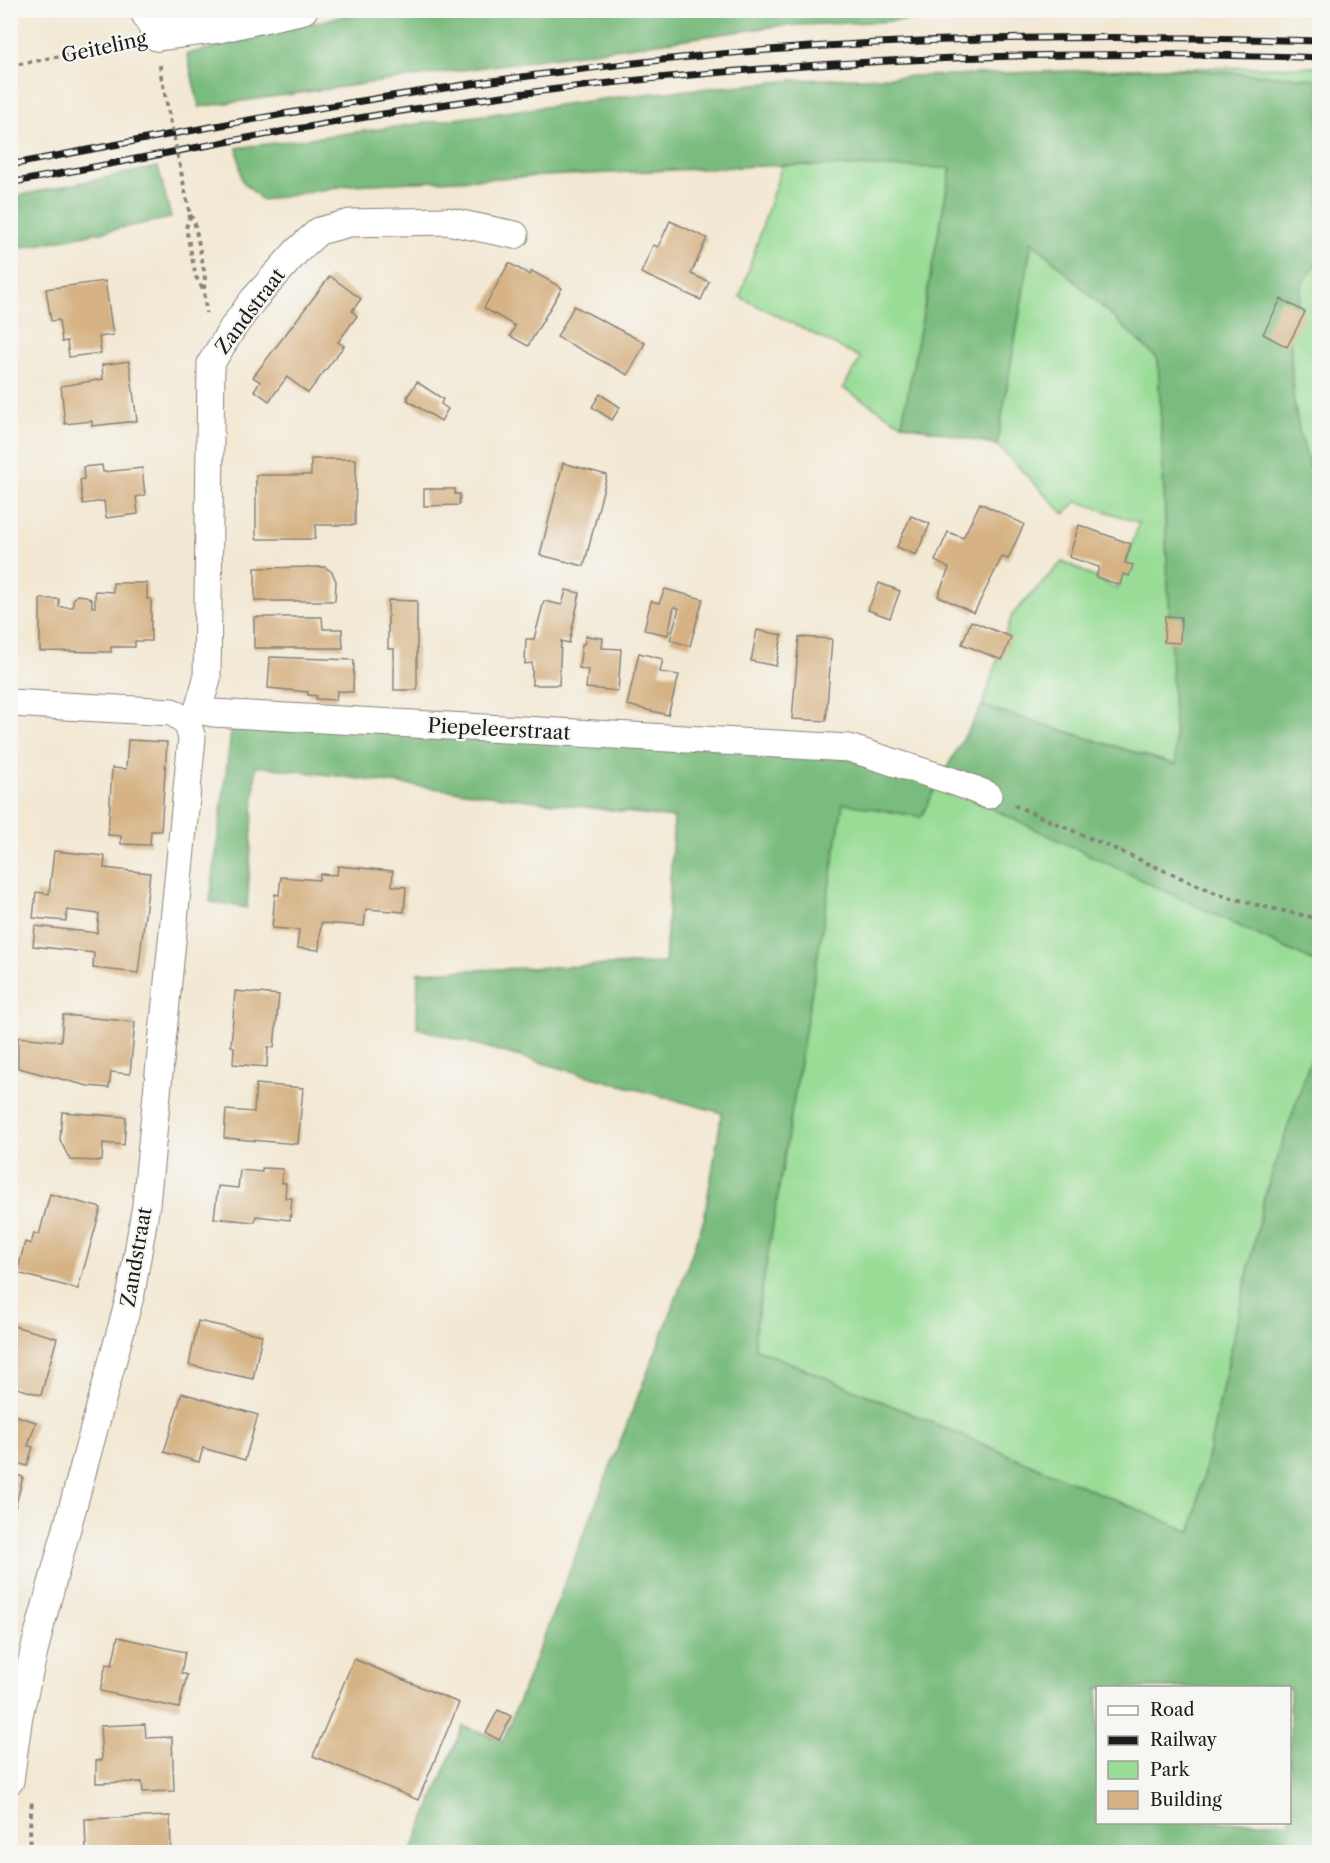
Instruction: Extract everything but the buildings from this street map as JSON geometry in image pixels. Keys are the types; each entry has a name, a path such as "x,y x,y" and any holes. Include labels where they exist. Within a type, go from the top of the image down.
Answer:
{"street":[{"path":"143,10 157,37 181,10"},
{"name":"Geiteling","path":"157,37 219,29 304,10"},
{"name":"Zandstraat","path":"10,1781 27,1683 131,1293 144,1216 192,738 192,716 207,679 212,363 232,329 274,275 319,231 350,224 447,221 515,235"},
{"name":"Piepeleerstraat","path":"10,704 164,711 192,716 213,713 849,748 988,795"}],"path":[{"name":"Geiteling","path":"10,66 157,37"},
{"path":"161,75 190,215 186,228 196,277 204,289 205,275 195,220 190,215"},
{"path":"988,795 1042,816 1218,894 1320,918"}],"green space":[{"path":"379,11 1127,11 778,26 199,107 187,54 355,13"},
{"path":"1319,67 1319,79 1163,68"},
{"path":"1163,68 1319,79 1319,261 1303,282 1290,336 1293,396 1299,431 1311,470 1320,467 1319,964 938,783 982,706 1176,765 1158,359 1032,241 997,445 902,424 951,168 782,165 350,185 262,200 242,181 237,148 634,95 796,80"},
{"path":"782,165 951,167 902,424 843,388 861,358 740,297"},
{"path":"158,167 171,218 11,250 11,197"},
{"path":"1032,241 1158,359 1177,765 982,706 1012,615 1063,561 1117,589 1139,523 1077,501 1064,514 997,445"},
{"path":"1319,261 1320,467 1311,471 1299,431 1293,396 1290,336 1303,282"},
{"path":"232,724 817,752 938,783 921,817 843,803 755,1332 755,1348 1191,1532 1264,1198 1319,1035 1319,1852 411,1852 463,1726 503,1741 671,1312 704,1219 722,1113 417,1028 418,972 665,963 674,818 256,766 247,908 210,902"},
{"path":"938,783 1319,964 1319,1035 1264,1198 1191,1532 755,1348 755,1332 843,803 920,817"}],"railway":[{"path":"10,165 422,91 588,68 752,51 914,41 995,39 1157,38 1320,41"},
{"path":"10,183 426,107 660,78 848,63 1037,55 1226,55 1320,58"}]}
